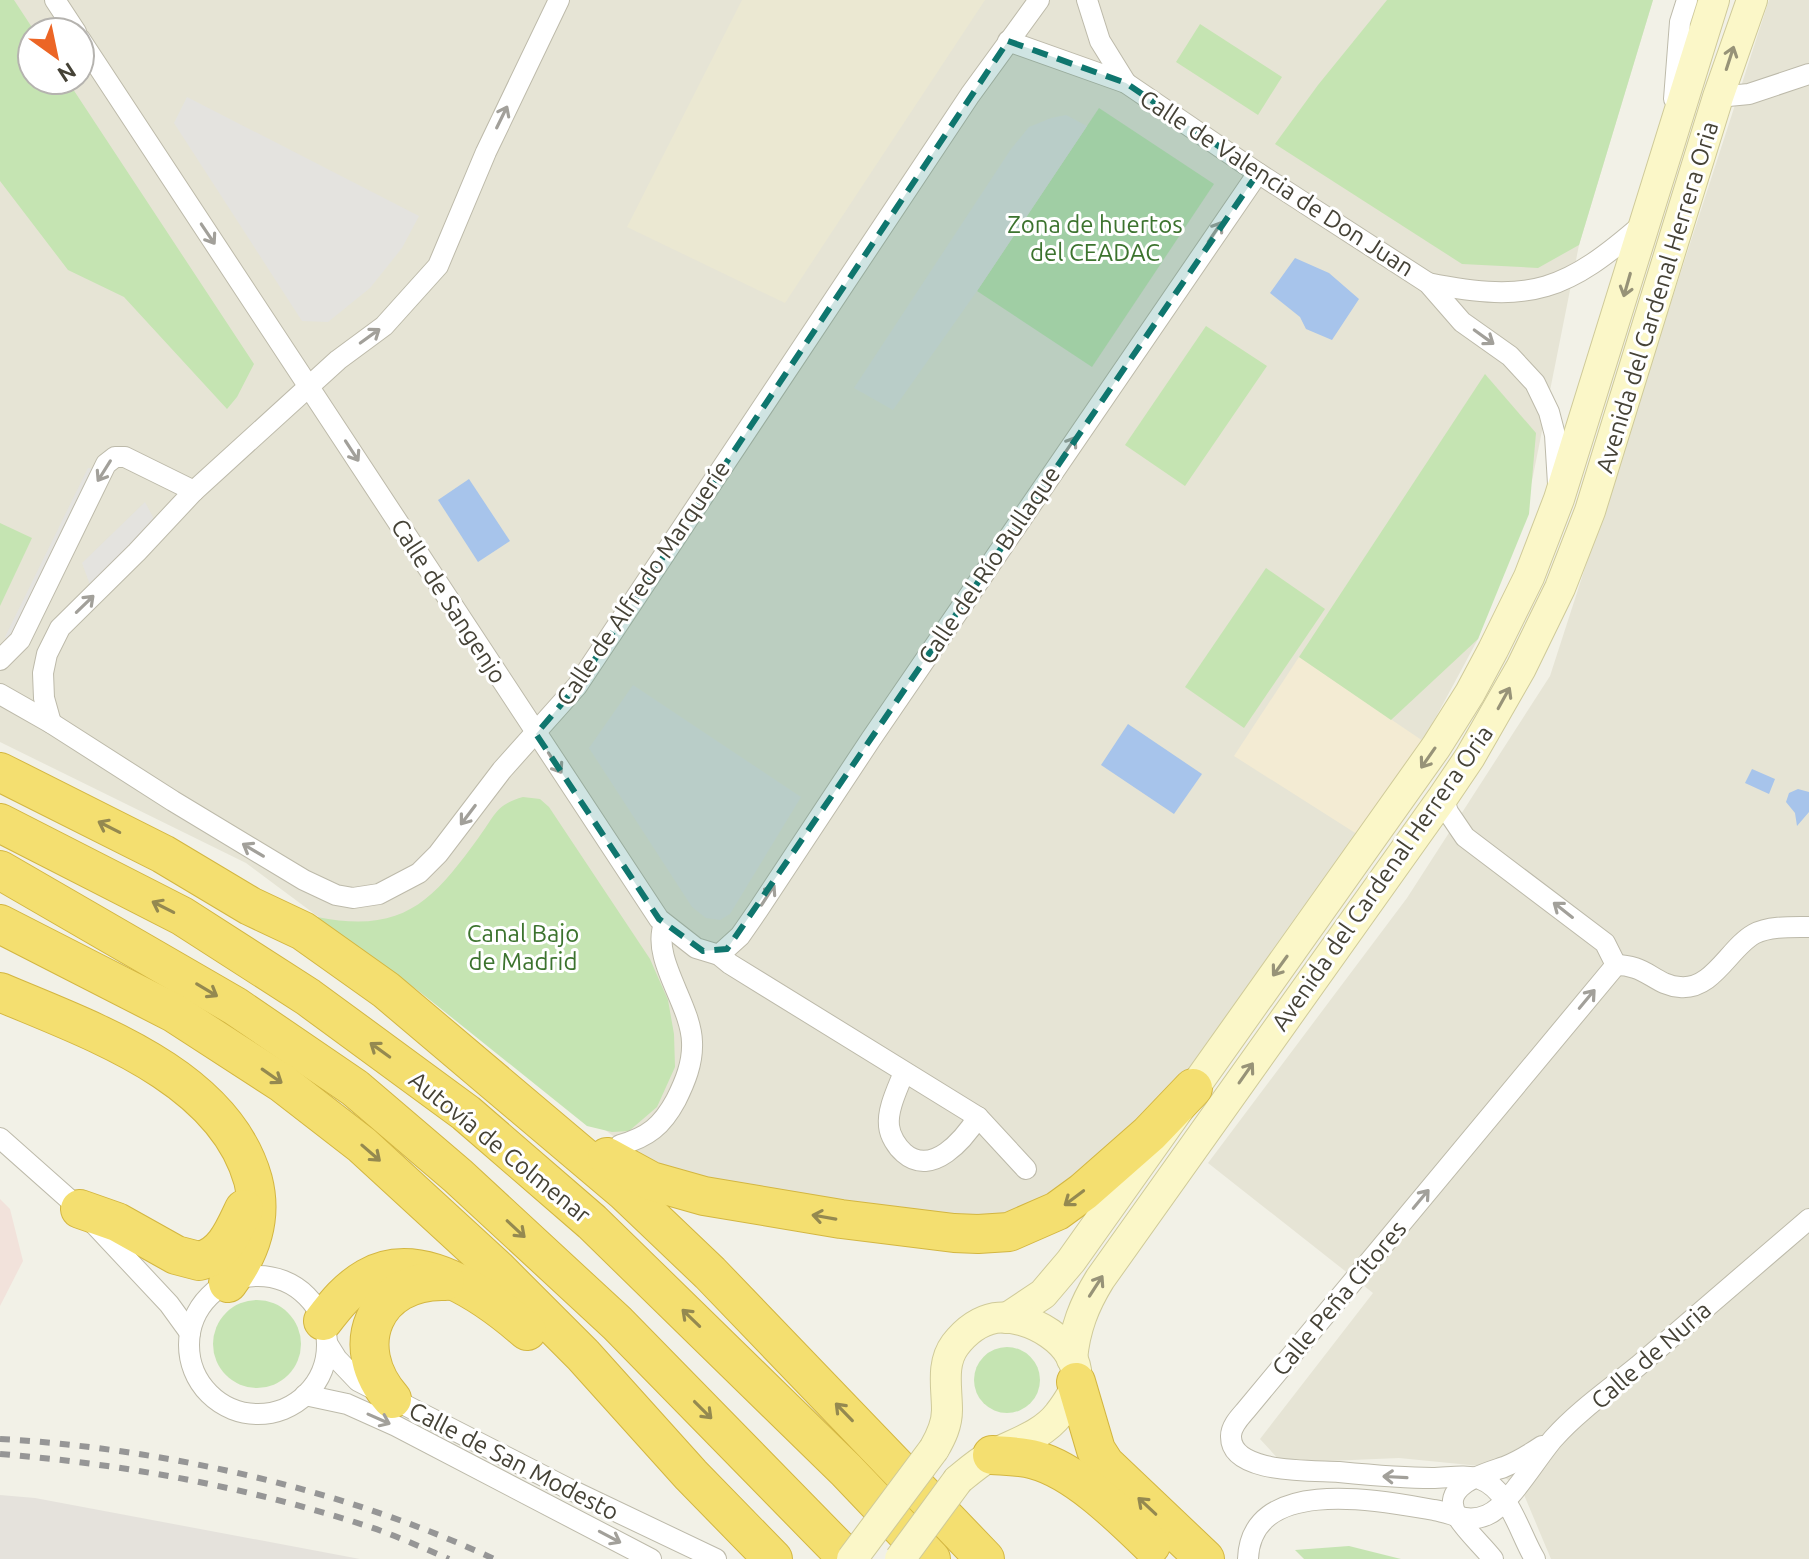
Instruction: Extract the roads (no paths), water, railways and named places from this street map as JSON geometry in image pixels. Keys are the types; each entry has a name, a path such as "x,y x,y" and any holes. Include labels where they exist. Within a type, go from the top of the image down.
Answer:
{"highway":[{"path":"0,772 163,854 250,906 389,1007 616,1204 765,1359 822,1429 846,1470"},
{"name":"Autovía de Colmenar","path":"0,823 182,916 308,997 466,1113 592,1222 846,1470 931,1559"},
{"name":"Autovía de Colmenar","path":"0,870 235,1006 366,1098 458,1176 617,1323 850,1559"},
{"path":"0,889 92,922"},
{"path":"250,906 303,931 386,990 625,1192 710,1273 985,1559"},
{"path":"0,924 174,1013 242,1055 323,1113 386,1166 497,1269 583,1355 691,1475 773,1559"},
{"path":"386,990 445,1024 602,1153 637,1175 704,1196 841,1219 978,1234 1009,1232 1032,1224 1057,1211 1115,1165 1193,1088"},
{"path":"0,992 112,1041 176,1079 207,1105 233,1135 252,1175 258,1200 257,1222 239,1268 225,1284"},
{"path":"80,1209 117,1222 176,1255 199,1261 216,1253 227,1241 244,1207 252,1175"},
{"path":"325,1332 344,1294 368,1277 393,1268 416,1270 456,1282 493,1301 691,1475"},
{"path":"392,1399 379,1384 369,1361 368,1336 382,1307 403,1288 429,1281 456,1282"},
{"path":"1074,1370 1096,1450 1105,1464 1122,1484 1205,1559"},
{"path":"992,1455 1021,1457 1053,1467 1082,1485 1166,1559"}],"main road":[{"name":"Avenida del Cardenal Herrera Oria","path":"850,1559 934,1449 945,1422 946,1373 954,1347 979,1323 993,1318 1007,1318 1043,1294 1061,1274 1410,783 1470,693 1529,577 1559,499 1714,0"},
{"name":"Avenida del Cardenal Herrera Oria","path":"900,1559 958,1480 992,1455 1046,1428 1058,1416 1074,1370 1075,1333 1084,1305 1100,1279 1443,797 1521,668 1577,546 1611,447 1718,97 1752,0"},
{"path":"1007,1318 1038,1326 1062,1345 1074,1370"}],"street":[{"path":"51,723 44,698 43,673 47,654 60,628 194,491 338,360 384,326 438,266 486,152 559,0"},
{"name":"Calle de Valencia de Don Juan","path":"1087,0 1100,41 1126,83"},
{"name":"Avenida del Cardenal Herrera Oria","path":"1672,130 1680,22 1687,0"},
{"name":"Calle de Alfredo Marqueríe","path":"0,694 304,880 336,895 353,898 379,894 419,873 438,854 502,770 577,686 1037,1"},
{"name":"Calle de Valencia de Don Juan","path":"1008,41 1126,83 1428,283 1462,322 1510,356 1535,383 1549,412 1555,435 1559,499"},
{"name":"Calle de Sangenjo","path":"96,63 633,883 664,924 696,948 719,955 978,1117 1026,1169"},
{"path":"1718,97 1749,94 1809,74"},
{"name":"Calle del Río Bullaque","path":"719,955 740,936 888,713 1258,173"},
{"name":"Calle de Valencia de Don Juan","path":"1428,283 1473,292 1505,293 1560,282 1590,267 1645,222"},
{"path":"0,660 20,640 106,464 115,457 125,457 194,491"},
{"path":"31,619 46,629 60,628"},
{"path":"1443,797 1448,812 1465,837 1605,943 1616,965 1635,968 1658,982 1691,987 1706,979 1755,933 1809,927"},
{"path":"620,1145 658,1128 685,1083 691,1061 692,1040 688,1021 663,956 661,935 664,924"},
{"name":"Calle Peña Cítores","path":"1473,1478 1288,1471 1243,1458 1234,1448 1231,1436 1235,1424 1246,1410 1616,965"},
{"path":"904,1072 889,1125 898,1148 910,1158 929,1160 947,1153 964,1138 978,1117"},
{"path":"0,1138 80,1209 169,1304 190,1333"},
{"path":"80,1209 162,1264 185,1275 225,1284"},
{"name":"Calle de Nuria","path":"1248,1559 1252,1537 1260,1525 1272,1513 1296,1502 1316,1499 1386,1502 1439,1510 1468,1520 1489,1515 1505,1502 1556,1436 1809,1219"},
{"path":"265,1276 284,1280 301,1290 314,1304 325,1332 321,1371 305,1395 288,1407 268,1413 248,1413 228,1407 211,1396 192,1367 190,1333 196,1314 207,1298 225,1284 246,1277 265,1276"},
{"name":"Calle de San Modesto","path":"325,1332 337,1359 358,1381 593,1501 716,1559"},
{"name":"Calle de San Modesto","path":"305,1395 347,1404 396,1426 651,1559"},
{"path":"1493,1559 1458,1518 1454,1505 1458,1489 1473,1478 1517,1461 1556,1436"},
{"path":"1473,1478 1490,1484 1505,1502 1535,1559"}],"water":[{"path":"1295,258 1329,273 1359,299 1332,340 1306,329 1300,317 1270,293"},
{"path":"469,479 510,541 478,562 438,500"},
{"path":"1128,724 1202,774 1174,814 1101,765"},
{"path":"1752,769 1775,779 1769,794 1745,783"},
{"path":"1798,789 1809,792 1809,812 1797,826 1795,813 1786,802 1789,793"}],"railway":[{"path":"0,1439 125,1452 253,1476 378,1512 494,1559"},
{"path":"0,1454 141,1471 234,1489 370,1527 449,1559"}],"park label":[{"name":"Zona de huertos del CEADAC","path":"1095,238"},
{"name":"Canal Bajo de Madrid","path":"523,947"}]}
